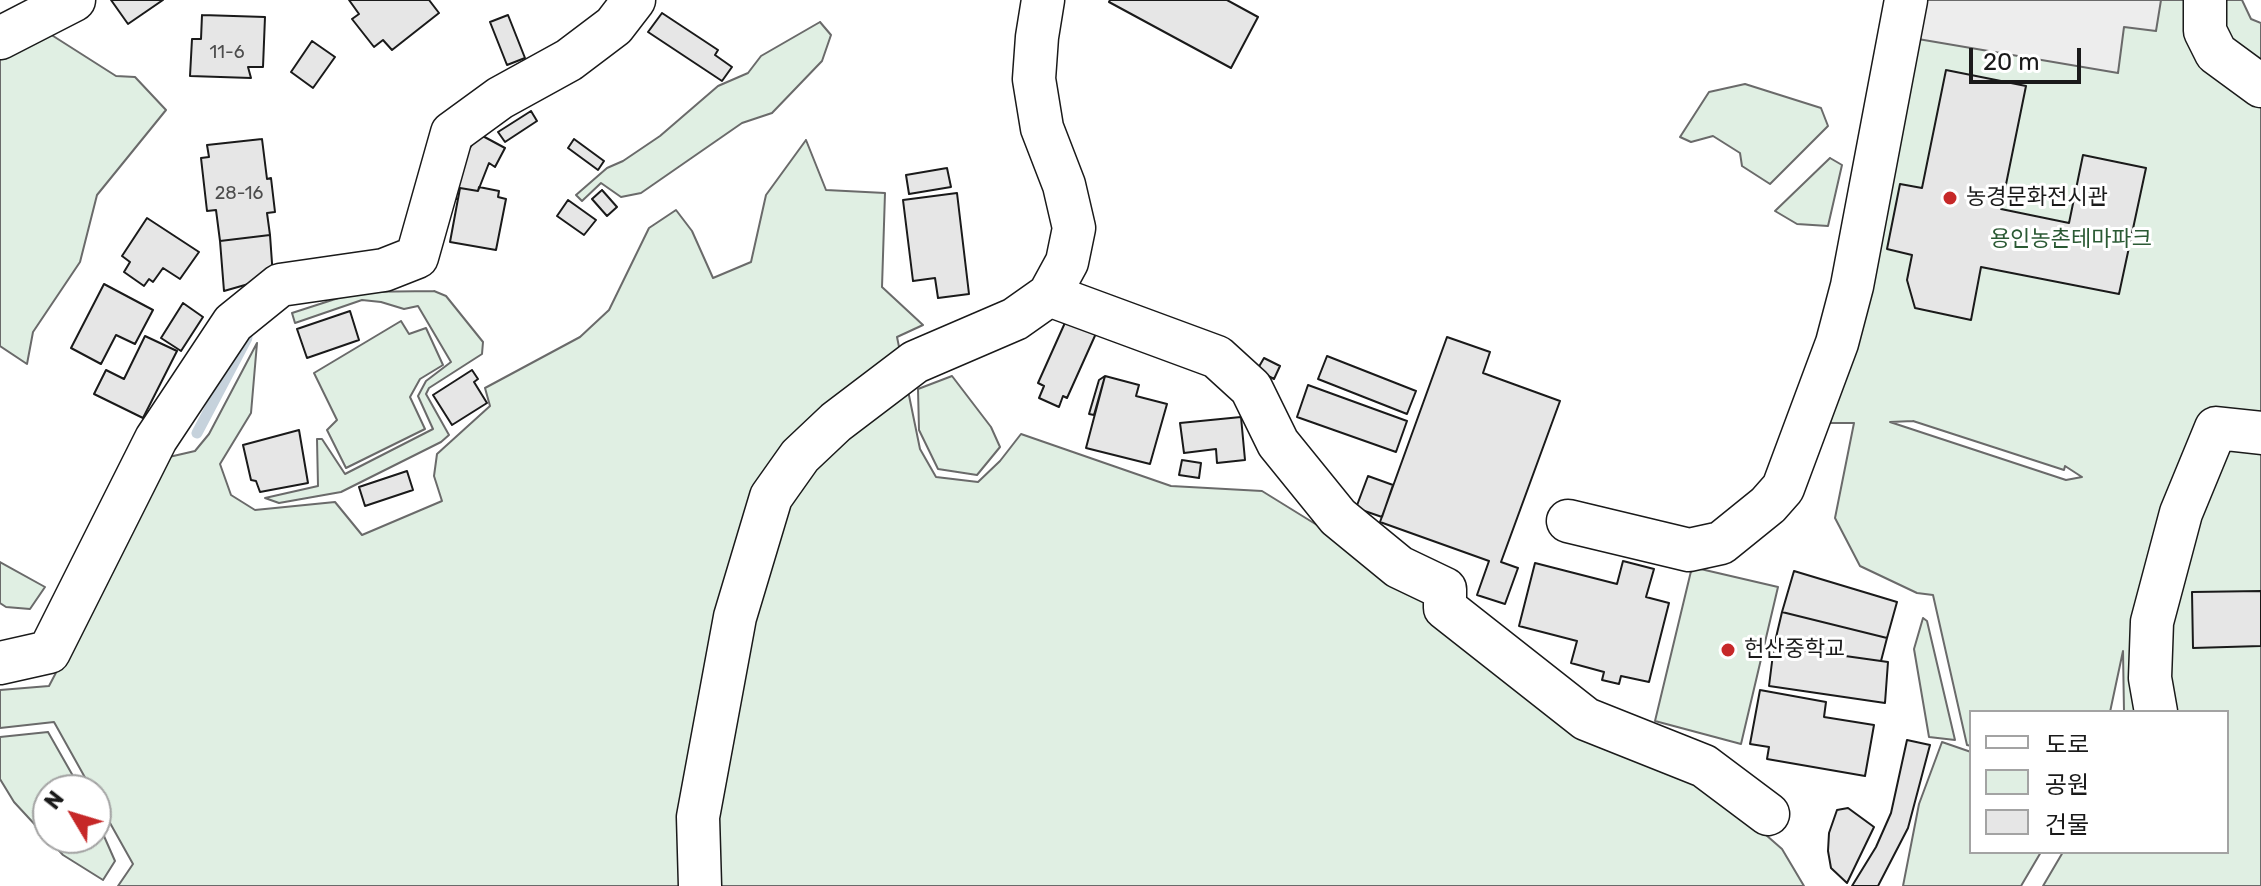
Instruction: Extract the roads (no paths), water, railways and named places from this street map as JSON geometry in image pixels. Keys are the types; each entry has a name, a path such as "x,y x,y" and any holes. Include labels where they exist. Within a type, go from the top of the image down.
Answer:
{"street":[{"path":"0,38 74,0"},
{"path":"0,663 49,652 156,439 233,323 280,285 384,270 417,257 452,133 500,98 569,60 614,26 634,0"},
{"path":"700,886 698,817 735,617 771,497 800,456 836,422 915,362 1015,319 1049,295 1067,262 1074,228 1064,185 1042,128 1034,79 1043,0"},
{"path":"1568,521 1689,550 1721,543 1768,505 1783,488 1837,343 1852,286 1906,0"},
{"path":"2205,0 2205,31 2216,53 2261,86"},
{"path":"1049,295 1217,357 1251,388 1278,443 1338,517 1399,567 1445,589 1445,608 1586,719 1704,766 1768,814"},
{"path":"2156,710 2150,678 2152,622 2181,513 2216,428 2261,433"}],"waterway":[{"path":"197,433 247,338"}],"place":[{"name":"농경문화전시관","path":"1950,198"},
{"name":"헌산중학교","path":"1728,650"}],"park label":[{"name":"용인농촌테마파크","path":"2071,240"}]}
